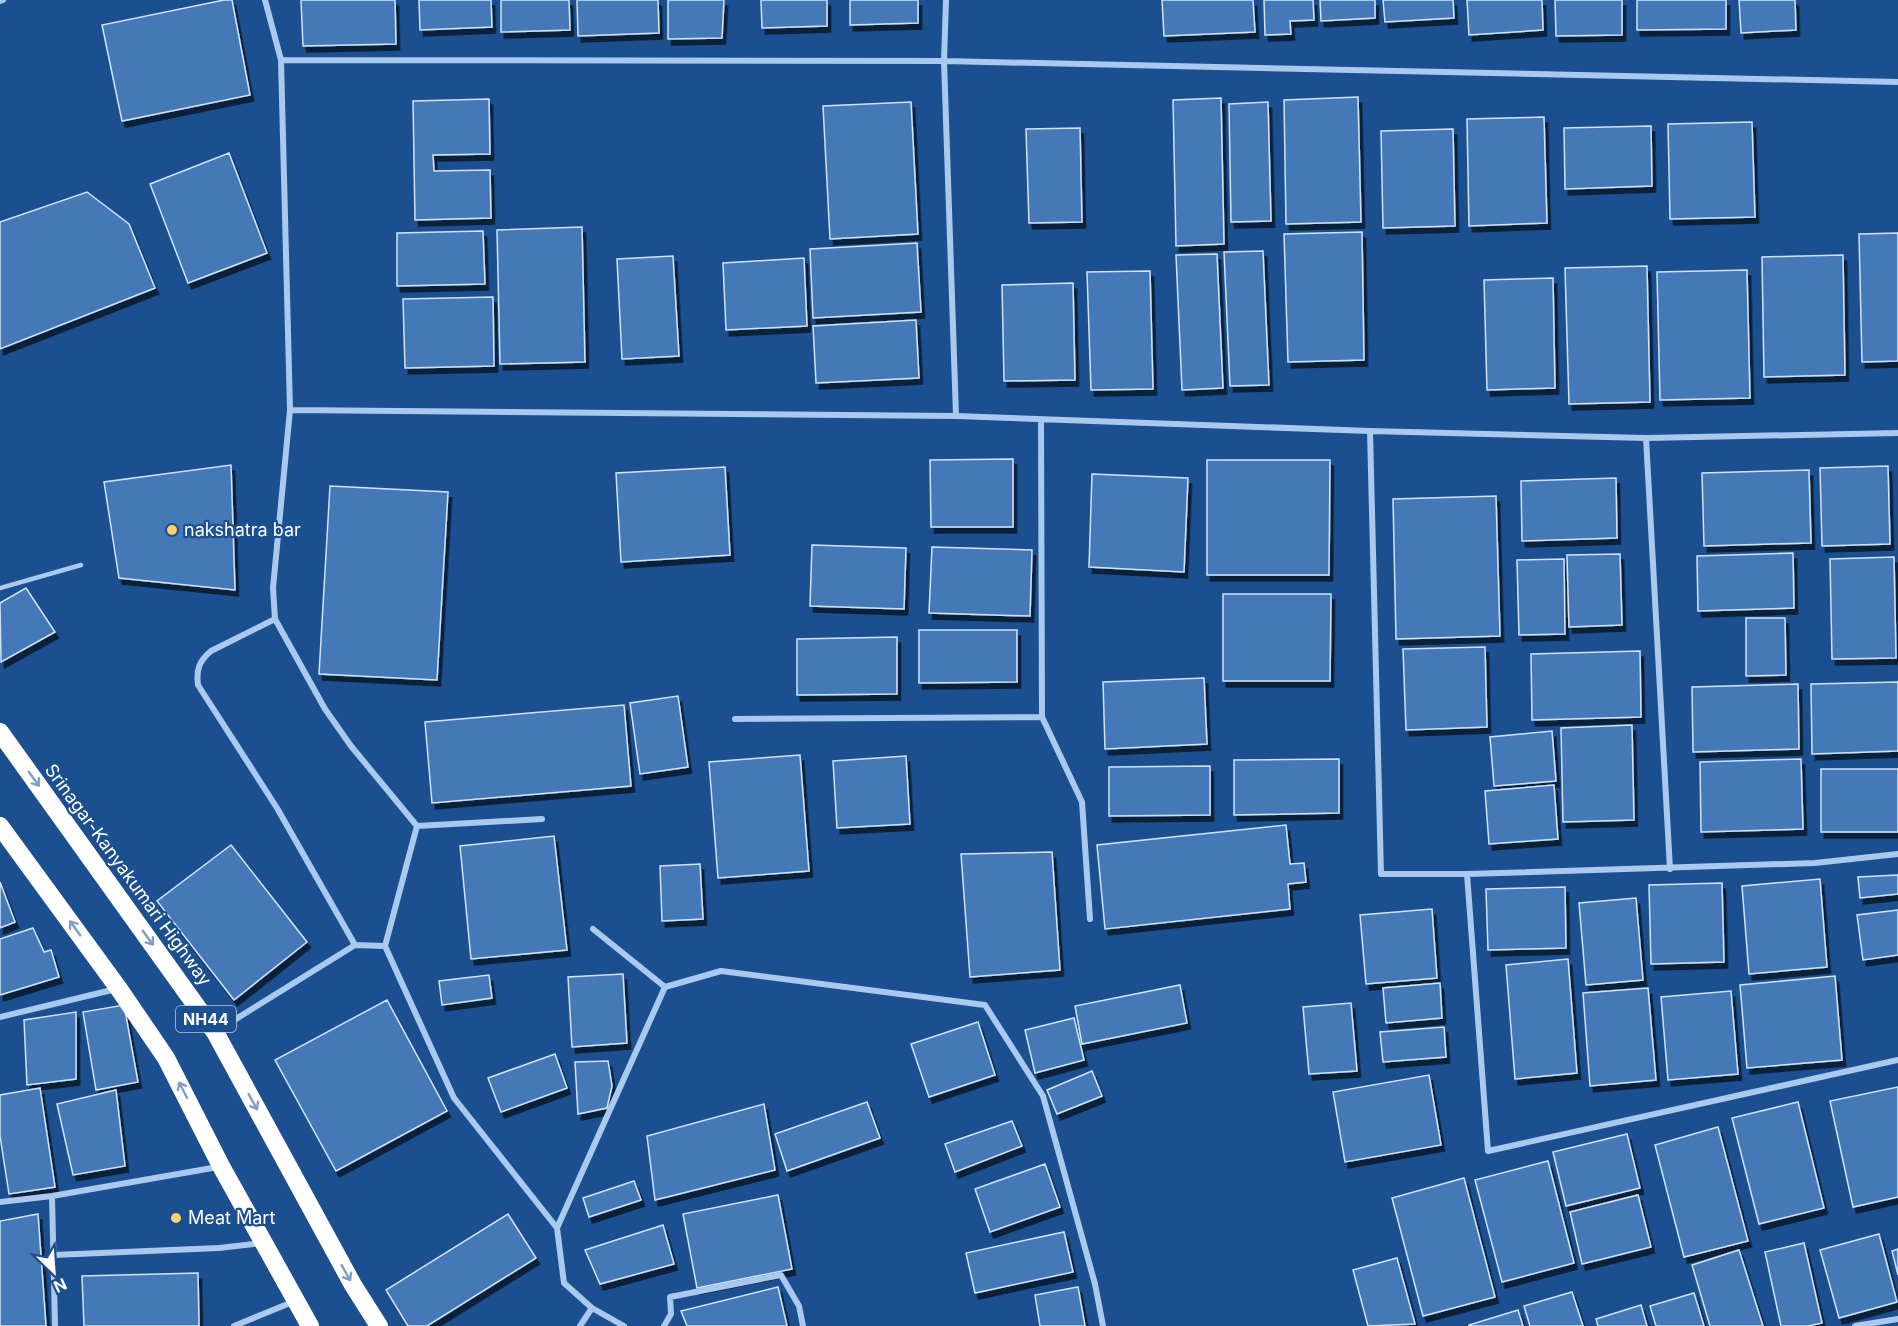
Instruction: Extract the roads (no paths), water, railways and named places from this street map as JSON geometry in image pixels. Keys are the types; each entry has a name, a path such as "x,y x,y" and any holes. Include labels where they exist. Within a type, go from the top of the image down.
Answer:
{"highway":[{"name":"Srinagar-Kanyakumari Highway","path":"0,732 215,1032 353,1285 379,1326"},
{"name":"NH44","path":"0,826 119,988 166,1058 221,1166 266,1242 310,1326"}],"street":[{"path":"265,0 281,60 290,410 273,588 275,619 325,709 351,746 417,826"},
{"path":"946,0 944,61 956,416"},
{"path":"281,60 944,61 1898,82"},
{"path":"290,410 956,416 1646,438 1898,433"},
{"path":"1041,420 1041,717 1082,802 1090,920"},
{"path":"1370,431 1380,874 1670,869 1815,863 1898,854"},
{"path":"1646,438 1670,869"},
{"path":"275,619 211,651 202,658 196,672 198,685 277,808 355,945"},
{"path":"735,719 1041,717"},
{"path":"417,826 542,819"},
{"path":"417,826 385,946 454,1098 557,1228 564,1283 592,1308 624,1326"},
{"path":"1467,874 1488,1150 1898,1060"},
{"path":"593,929 665,987"},
{"path":"215,1032 355,945 385,946"},
{"path":"557,1228 665,987 721,971 985,1005 1043,1096 1095,1284 1103,1326"},
{"path":"0,1017 119,988"},
{"path":"0,1202 52,1196 221,1166"},
{"path":"52,1196 55,1326"},
{"path":"53,1255 219,1248 266,1242"},
{"path":"664,1326 671,1314 669,1297 781,1275 799,1306 803,1326"},
{"path":"234,1326 295,1301"},
{"path":"580,1326 592,1308"},
{"path":"1855,1326 1898,1318"}],"lane":[{"path":"0,588 81,565"}],"place":[{"name":"nakshatra bar","path":"172,530"},
{"name":"Meat Mart","path":"176,1218"}]}
